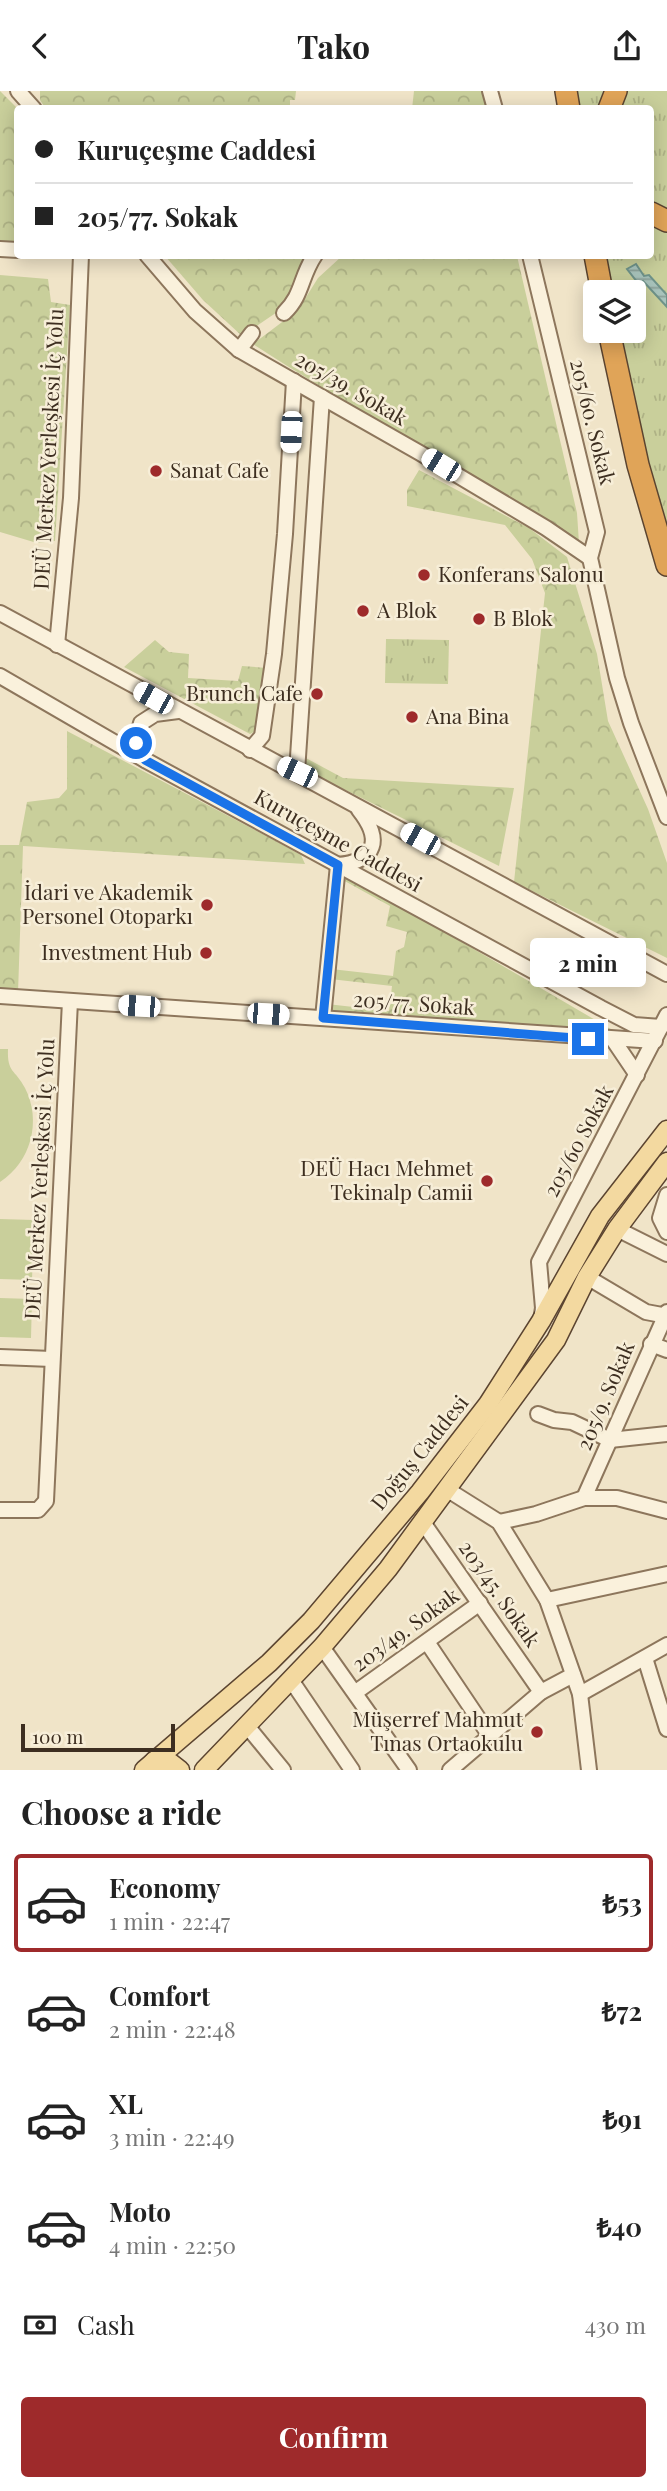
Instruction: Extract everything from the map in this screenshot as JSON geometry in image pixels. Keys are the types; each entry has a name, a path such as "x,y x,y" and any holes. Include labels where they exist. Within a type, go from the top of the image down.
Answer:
{"highway":[{"path":"597,259 600,280"},
{"path":"611,343 638,465 667,565"}],"main road":[{"name":"Doğuş Caddesi","path":"149,1765 269,1663 311,1621 481,1414 541,1321 600,1216 667,1130"},
{"name":"Doğuş Caddesi","path":"209,1768 362,1602 448,1490 556,1340 587,1277 617,1229 667,1162"},
{"path":"149,1765 171,1763 180,1770"}],"street":[{"path":"18,91 30,105"},
{"name":"DEÜ Merkez Yerleşkesi İç Yolu","path":"57,645 71,498 81,259"},
{"name":"205/39. Sokak","path":"150,259 195,311 239,350 546,527 590,558"},
{"path":"285,313 297,301 303,273 312,259"},
{"name":"205/60. Sokak","path":"531,259 597,532 590,558"},
{"path":"239,350 252,333"},
{"path":"250,750 262,736 274,654 285,534 294,380"},
{"path":"297,772 322,397"},
{"path":"590,558 631,723 667,817"},
{"name":"Kuruçeşme Caddesi","path":"0,613 667,974"},
{"name":"Kuruçeşme Caddesi","path":"0,676 145,760 634,1025 664,1021"},
{"path":"145,760 136,743 141,723 155,714 178,711"},
{"path":"323,1018 338,865 360,863 370,853 374,837 370,824 354,803"},
{"name":"205/77. Sokak","path":"0,996 614,1041 655,1041"},
{"name":"DEÜ Merkez Yerleşkesi İç Yolu","path":"0,1510 38,1510 46,1501 70,1001"},
{"name":"205/60 Sokak","path":"541,1321 542,1288 539,1262 664,1021"},
{"path":"614,1041 637,1075"},
{"path":"667,1195 660,1218 667,1232"},
{"path":"617,1229 667,1254"},
{"path":"587,1277 646,1312 666,1314"},
{"path":"542,1288 551,1291 564,1282"},
{"name":"205/9. Sokak","path":"584,1498 666,1314"},
{"path":"651,1344 667,1350"},
{"path":"0,1357 52,1359"},
{"path":"538,1414 554,1420 572,1422 610,1440 667,1434"},
{"path":"448,1490 499,1522 548,1600 580,1694 589,1770"},
{"path":"499,1522 536,1514 584,1498 617,1498 667,1511"},
{"name":"203/45. Sokak","path":"422,1521 541,1692"},
{"path":"548,1600 667,1574"},
{"name":"203/49. Sokak","path":"356,1692 480,1603"},
{"path":"427,1642 490,1736"},
{"path":"580,1694 667,1645"},
{"path":"321,1647 356,1692 409,1770"},
{"path":"645,1658 662,1693 667,1729"},
{"path":"450,1770 541,1692 573,1675"},
{"path":"292,1680 352,1770"},
{"path":"247,1726 283,1770"}],"green space":[{"path":"0,91 14,105 14,243 0,242"},
{"path":"40,91 296,91 295,100 290,100 290,105 43,105"},
{"path":"414,91 484,91 488,105 412,105"},
{"path":"573,91 603,91 599,105 575,105"},
{"path":"624,91 667,91 667,213 654,206 654,105 619,105"},
{"path":"654,223 667,229 667,295 649,275 644,280 605,280 602,259 654,259"},
{"path":"168,259 308,259 289,304 242,336 203,300"},
{"path":"339,259 518,259 577,513 579,543 499,491 253,344 298,310 318,278"},
{"path":"0,275 48,279 51,302 70,305 55,541 37,543 0,532"},
{"path":"646,284 667,307 667,550 616,343 646,343"},
{"path":"419,470 529,528 567,557 597,654 608,721 648,809 667,863 667,958 514,882 545,593 532,559 505,525 407,506 407,490"},
{"path":"386,639 449,640 448,684 385,683"},
{"path":"155,640 169,652 189,654 188,678 238,681 242,666 267,668 256,731 250,734 124,667"},
{"path":"67,731 301,855 305,864 23,846 18,993 0,992 0,845 19,845 27,802 59,798 67,789"},
{"path":"304,757 343,778 514,788 499,866 301,768"},
{"path":"342,872 621,1035 326,1013 327,1004 389,1011 392,986 330,979 331,969 393,976 396,951 404,947 407,932 386,926 390,906 341,879"},
{"path":"0,1049 8,1049 10,1067 25,1088 33,1114 33,1127 31,1140 19,1164 0,1182"},
{"path":"0,1219 34,1220 32,1280 0,1279"},
{"path":"0,1298 32,1299 31,1338 0,1337"}],"water":[{"path":"636,264 644,276 649,275 667,295 667,307 646,284 646,280 636,280 627,269"}],"place":[{"name":"Sanat Cafe","path":"156,471"},
{"name":"Konferans Salonu","path":"424,575"},
{"name":"A Blok","path":"363,611"},
{"name":"B Blok","path":"479,619"},
{"name":"Brunch Cafe","path":"317,694"},
{"name":"Ana Bina","path":"412,717"},
{"name":"İdari ve Akademik Personel Otoparkı","path":"207,905"},
{"name":"Investment Hub","path":"206,953"},
{"name":"DEÜ Hacı Mehmet Tekinalp Camii","path":"487,1181"},
{"name":"Müşerref Mahmut Tınas Ortaokulu","path":"537,1732"}],"route":[{"path":"136,743 145,760 338,865 323,1018 588,1039"}]}
